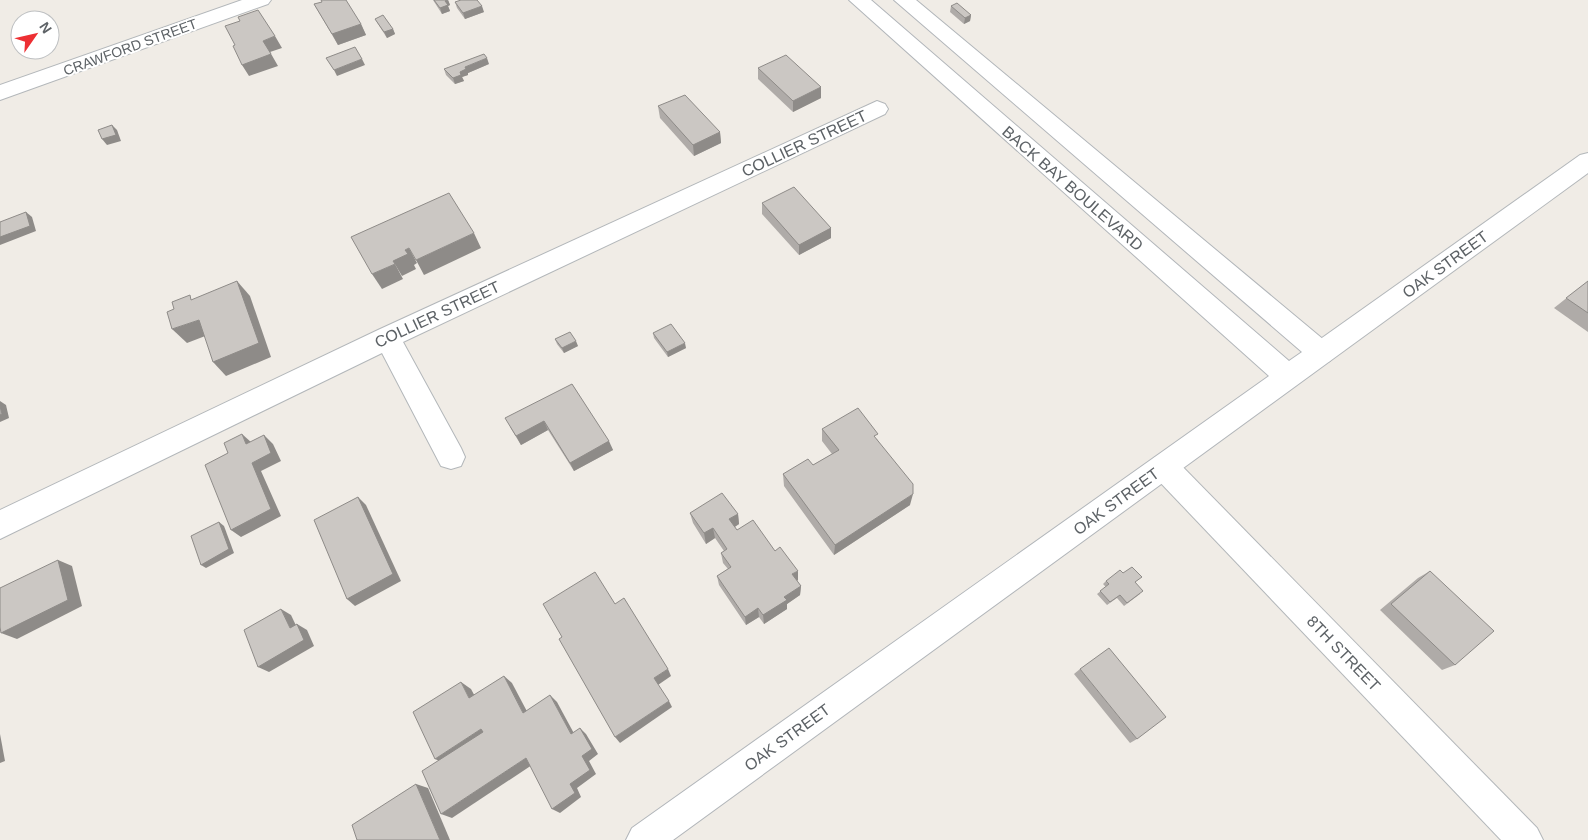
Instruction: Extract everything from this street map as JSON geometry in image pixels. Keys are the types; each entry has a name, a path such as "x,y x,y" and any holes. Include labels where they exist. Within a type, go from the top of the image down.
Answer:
{"street":[{"name":"CRAWFORD STREET","path":"0,93 261,0"},
{"name":"BACK BAY BOULEVARD","path":"859,0 1288,376"},
{"name":"BACK BAY BOULEVARD","path":"904,0 1321,353"},
{"name":"COLLIER STREET","path":"0,526 387,338 877,109"},
{"name":"OAK STREET","path":"644,840 1588,161"},
{"path":"387,338 451,457"},
{"name":"8TH STREET","path":"1164,467 1525,840"}],"building":[{"path":"321,0 346,0 361,24 332,34 314,4 322,2"},
{"path":"434,0 447,0 445,1 448,5 440,8"},
{"path":"477,0 482,6 463,13 455,2"},
{"path":"957,3 971,15 965,18 951,6"},
{"path":"258,10 275,36 263,41 271,54 242,65 233,46 235,45 225,26 240,21 238,17"},
{"path":"383,15 393,29 384,32 375,19"},
{"path":"355,47 362,59 334,70 326,58"},
{"path":"484,54 487,58 465,67 466,69 460,72 461,75 453,78 444,69"},
{"path":"786,55 821,87 793,101 758,68"},
{"path":"685,95 720,132 693,145 658,106"},
{"path":"112,125 116,135 102,139 98,130"},
{"path":"794,187 831,228 799,245 762,203"},
{"path":"449,193 474,233 416,260 409,248 405,250 408,254 393,261 395,264 372,274 351,237"},
{"path":"26,212 30,226 0,237 0,222"},
{"path":"237,281 259,343 213,362 199,320 172,329 167,312 174,309 172,302 190,295 191,300"},
{"path":"1588,281 1588,313 1566,298"},
{"path":"671,324 685,343 667,352 653,333"},
{"path":"570,332 576,341 562,348 555,339"},
{"path":"572,384 609,441 570,463 544,421 516,436 505,418"},
{"path":"858,408 878,434 874,436 913,484 913,494 835,545 783,474 808,459 813,465 839,450 822,429"},
{"path":"242,434 246,444 264,435 271,453 252,463 271,509 231,530 205,465 228,453 224,443"},
{"path":"722,493 738,514 729,519 737,530 753,520 775,551 780,547 798,571 792,574 801,586 784,597 787,600 763,615 758,608 745,617 717,576 731,567 721,553 727,549 713,528 704,533 690,513"},
{"path":"358,497 393,574 347,599 314,520"},
{"path":"219,522 229,549 201,565 191,536"},
{"path":"58,560 68,600 1,633 0,588"},
{"path":"1132,567 1142,577 1135,582 1143,591 1127,603 1120,595 1110,602 1100,591 1109,584 1106,581 1120,570 1123,573"},
{"path":"1430,571 1494,631 1455,665 1391,604"},
{"path":"595,572 615,604 624,598 668,669 654,678 669,701 615,737 559,639 562,637 543,604"},
{"path":"281,609 290,628 297,624 304,640 258,667 244,630"},
{"path":"1109,648 1166,717 1137,739 1080,669"},
{"path":"504,676 523,713 550,695 571,734 580,728 592,749 582,756 590,770 570,784 575,793 552,809 526,758 441,814 422,771 483,732 481,729 435,759 413,712 461,682 469,698"},
{"path":"416,784 440,840 357,840 352,825"}]}
